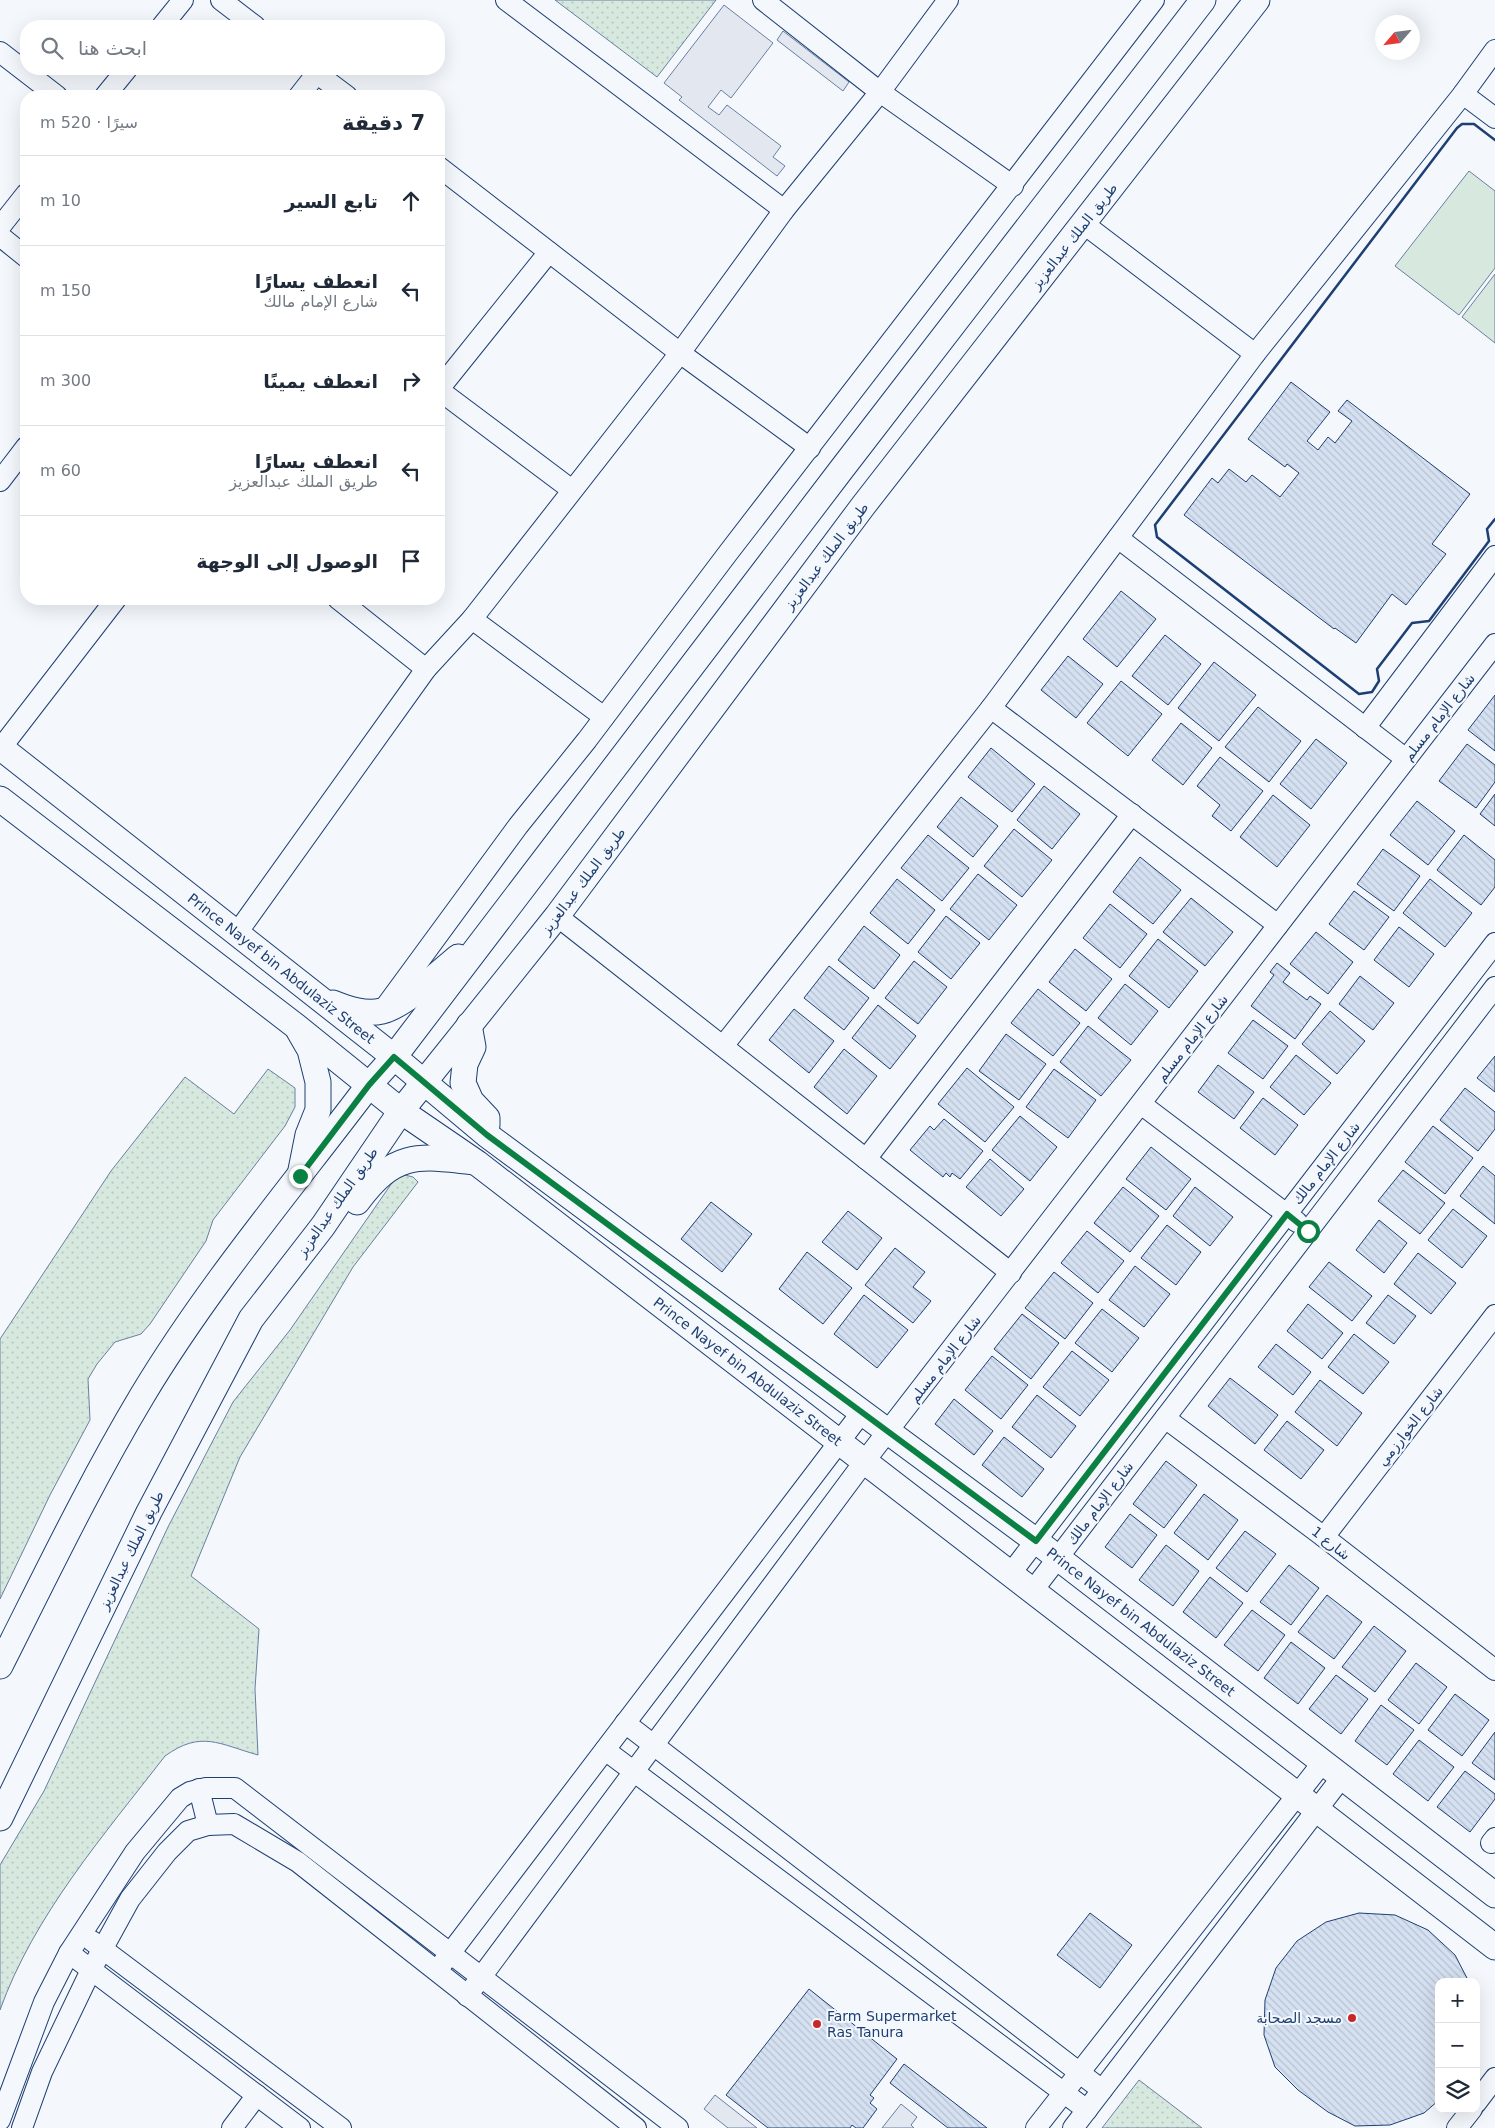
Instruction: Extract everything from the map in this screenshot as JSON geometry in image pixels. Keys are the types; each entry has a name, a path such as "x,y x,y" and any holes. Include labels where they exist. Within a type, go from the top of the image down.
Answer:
{"main road":[{"path":"0,1666 83,1500 143,1395 214,1288 369,1085 394,1057 1204,0"},
{"name":"طريق الملك عبدالعزيز","path":"0,1818 149,1512 251,1319 322,1226 401,1111 557,916 863,506 1257,0"},
{"name":"Prince Nayef bin Abdulaziz Street","path":"0,748 394,1057 487,1135 1036,1541 1495,1895"},
{"name":"Prince Nayef bin Abdulaziz Street","path":"0,799 297,1027 401,1111 477,1163 864,1462 1034,1590 1316,1811 1495,1947"},
{"path":"315,996 354,1012 382,1012 406,999 486,935"},
{"path":"470,1024 473,1047 465,1064 463,1083 471,1101 487,1118 487,1135"},
{"path":"297,1027 310,1050 318,1082 318,1110 308,1135 300,1176"},
{"path":"322,1226 349,1213 374,1179 389,1168 405,1161 419,1157 477,1163"}],"street":[{"path":"167,20 183,0"},
{"path":"221,0 247,20"},
{"path":"506,0 784,210"},
{"path":"764,0 880,92 1012,186"},
{"path":"237,933 426,669 472,619 680,353 784,210 880,92 948,0"},
{"path":"382,1012 518,826 604,717 1154,0"},
{"path":"722,1046 991,708 1255,354 1463,94 1495,50"},
{"path":"0,52 20,67"},
{"path":"30,75 49,90"},
{"path":"110,90 122,75"},
{"path":"303,90 312,75"},
{"path":"319,75 338,90"},
{"path":"1463,94 1495,118"},
{"path":"445,172 680,353 810,448"},
{"path":"0,227 20,202"},
{"path":"1084,224 1255,354"},
{"path":"0,236 20,252"},
{"path":"445,382 549,252"},
{"path":"445,395 572,490"},
{"path":"0,481 20,455"},
{"path":"1118,538 1406,759"},
{"path":"1365,728 1495,556"},
{"path":"0,748 111,605"},
{"path":"346,605 426,669"},
{"path":"472,619 604,717"},
{"name":"شارع الإمام مسلم","path":"467,1996 864,1462 1495,644"},
{"path":"991,708 1278,925"},
{"path":"866,1159 1132,814"},
{"path":"557,916 1011,1273"},
{"name":"شارع الإمام مالك","path":"1011,1573 1495,943"},
{"name":"شارع الإمام مالك","path":"1034,1590 1495,987"},
{"path":"1141,1104 1308,1231"},
{"name":"شارع الخوارزمي","path":"1324,1537 1495,1315"},
{"path":"437,1971 862,1412"},
{"name":"شارع 1","path":"1165,1418 1324,1537 1495,1670"},
{"path":"625,1723 1102,2090"},
{"path":"605,1750 1087,2110"},
{"path":"1036,2128 1297,1795 1333,1770"},
{"path":"1073,2128 1316,1811 1333,1770"},
{"path":"0,2120 44,2002 69,1953 142,1844 180,1798 200,1789 234,1788 678,2128"},
{"path":"200,1789 208,1824"},
{"path":"22,2128 42,2072 92,1970 130,1899 167,1852 188,1831 208,1824 234,1824 298,1862 636,2128"},
{"path":"82,1934 341,2128"},
{"path":"69,1953 300,2128"},
{"path":"1480,2098 1495,2078"},
{"path":"232,2128 257,2095"},
{"path":"1457,2128 1469,2113"}],"shaded area":[{"path":"555,0 716,0 657,77"},
{"path":"724,5 773,43 731,98 721,90 708,107 719,115 727,105 781,146 773,157 785,166 777,176 679,100 682,97 664,83"},
{"path":"783,31 849,82 843,91 777,40"},
{"path":"1469,171 1495,191 1495,268 1459,315 1395,266"},
{"path":"1495,274 1495,343 1462,317"},
{"path":"268,1069 295,1088 295,1107 285,1126 213,1220 206,1241 150,1324 141,1334 115,1342 97,1364 88,1379 90,1420 50,1495 0,1599 0,1339 111,1171 185,1077 234,1114"},
{"path":"405,1175 413,1177 418,1182 353,1267 240,1457 191,1576 259,1629 255,1689 258,1755 221,1744 200,1741 189,1743 165,1756 95,1846 51,1909 14,1975 0,2010 0,1865 44,1791 168,1527 233,1402 290,1330 394,1180"},
{"path":"1139,2080 1202,2128 1102,2128"},
{"path":"715,2095 757,2128 728,2128 704,2109"},
{"path":"901,2104 917,2117 911,2125 914,2128 882,2128"}],"building":[{"path":"1291,382 1330,412 1307,441 1318,450 1328,437 1335,443 1352,421 1338,411 1347,400 1470,494 1432,544 1446,554 1406,605 1392,594 1356,643 1334,629 1184,515 1212,478 1218,483 1229,469 1246,482 1252,475 1280,497 1299,473 1287,464 1285,467 1248,439"},
{"path":"1121,591 1156,619 1117,667 1083,639"},
{"path":"1165,635 1201,664 1168,705 1132,676"},
{"path":"1068,656 1103,684 1076,718 1041,690"},
{"path":"1214,662 1256,695 1219,741 1178,708"},
{"path":"1121,681 1162,714 1128,756 1087,723"},
{"path":"1495,695 1495,751 1468,730"},
{"path":"1258,707 1301,741 1269,782 1225,747"},
{"path":"1181,723 1212,748 1183,785 1152,760"},
{"path":"1316,739 1347,763 1311,809 1280,784"},
{"path":"1467,744 1495,765 1495,782 1476,808 1439,781"},
{"path":"991,748 1035,784 1012,812 968,777"},
{"path":"1220,757 1263,791 1231,831 1212,816 1220,805 1197,786"},
{"path":"1044,786 1080,814 1052,849 1017,820"},
{"path":"1495,794 1495,826 1480,814"},
{"path":"1273,795 1310,825 1277,867 1240,837"},
{"path":"961,797 998,826 973,857 937,827"},
{"path":"1417,801 1455,831 1428,865 1390,835"},
{"path":"1014,829 1052,860 1022,897 984,866"},
{"path":"928,835 969,868 942,901 901,868"},
{"path":"1464,835 1495,860 1495,887 1481,905 1437,870"},
{"path":"1383,849 1420,876 1394,911 1357,884"},
{"path":"1140,857 1181,890 1153,924 1113,892"},
{"path":"978,874 1017,905 989,940 950,909"},
{"path":"897,879 935,910 908,944 870,913"},
{"path":"1430,879 1472,913 1445,947 1403,913"},
{"path":"1354,891 1389,917 1364,950 1329,924"},
{"path":"1191,898 1233,932 1205,966 1163,932"},
{"path":"1110,904 1147,934 1120,968 1083,938"},
{"path":"946,916 980,943 951,979 918,952"},
{"path":"864,926 900,955 874,989 838,960"},
{"path":"1399,927 1434,954 1409,987 1374,960"},
{"path":"1316,932 1353,962 1328,994 1290,964"},
{"path":"1158,939 1198,971 1169,1008 1129,976"},
{"path":"1075,949 1112,979 1086,1011 1049,982"},
{"path":"914,961 947,987 918,1024 885,998"},
{"path":"1277,963 1290,973 1283,982 1307,1000 1310,996 1321,1004 1295,1039 1251,1006 1274,975 1270,972"},
{"path":"829,966 869,998 844,1030 804,998"},
{"path":"1360,976 1394,1003 1373,1030 1339,1004"},
{"path":"1125,984 1158,1011 1131,1045 1098,1018"},
{"path":"1038,989 1080,1023 1053,1056 1011,1023"},
{"path":"878,1005 916,1036 890,1069 852,1038"},
{"path":"794,1009 834,1041 809,1073 769,1040"},
{"path":"1330,1011 1365,1041 1337,1074 1302,1044"},
{"path":"1253,1020 1288,1046 1263,1079 1228,1053"},
{"path":"1088,1026 1131,1060 1101,1096 1060,1062"},
{"path":"1006,1034 1046,1064 1019,1100 979,1071"},
{"path":"844,1049 877,1076 847,1114 814,1087"},
{"path":"1296,1055 1331,1083 1304,1115 1270,1087"},
{"path":"1495,1056 1495,1092 1477,1078"},
{"path":"1218,1065 1254,1092 1234,1119 1198,1092"},
{"path":"967,1068 1014,1107 985,1142 938,1104"},
{"path":"1054,1069 1096,1100 1068,1138 1026,1107"},
{"path":"1465,1088 1495,1112 1495,1129 1478,1151 1440,1120"},
{"path":"1263,1098 1298,1125 1275,1155 1240,1128"},
{"path":"1020,1116 1057,1147 1030,1181 992,1150"},
{"path":"944,1119 983,1151 960,1179 952,1173 950,1177 946,1173 943,1177 910,1150 930,1126 934,1130"},
{"path":"1433,1126 1473,1158 1445,1194 1405,1162"},
{"path":"1151,1147 1191,1179 1166,1210 1126,1179"},
{"path":"990,1159 1024,1189 1001,1216 966,1187"},
{"path":"1483,1166 1495,1176 1495,1224 1460,1196"},
{"path":"1403,1170 1445,1203 1420,1234 1378,1201"},
{"path":"1123,1187 1159,1216 1130,1252 1094,1223"},
{"path":"1195,1187 1233,1217 1210,1246 1173,1216"},
{"path":"711,1202 752,1234 722,1272 681,1239"},
{"path":"1453,1209 1487,1236 1462,1268 1428,1240"},
{"path":"848,1211 882,1238 857,1270 822,1242"},
{"path":"1379,1220 1407,1243 1384,1273 1356,1250"},
{"path":"1167,1225 1201,1252 1176,1285 1141,1258"},
{"path":"1087,1231 1124,1261 1098,1293 1061,1263"},
{"path":"895,1248 925,1272 913,1287 931,1301 913,1323 865,1285"},
{"path":"807,1252 852,1288 823,1324 779,1289"},
{"path":"1418,1253 1456,1283 1431,1314 1394,1284"},
{"path":"1329,1262 1372,1296 1352,1321 1309,1287"},
{"path":"1135,1266 1170,1294 1144,1327 1109,1300"},
{"path":"1054,1272 1093,1303 1065,1339 1025,1308"},
{"path":"864,1295 908,1330 877,1368 834,1334"},
{"path":"1388,1295 1416,1316 1394,1344 1366,1323"},
{"path":"1308,1304 1343,1333 1322,1359 1287,1331"},
{"path":"1102,1309 1139,1338 1112,1372 1075,1343"},
{"path":"1022,1314 1059,1343 1031,1379 994,1349"},
{"path":"1354,1334 1389,1362 1363,1394 1328,1367"},
{"path":"1276,1344 1311,1372 1293,1395 1258,1367"},
{"path":"1072,1351 1109,1380 1080,1416 1043,1387"},
{"path":"992,1356 1028,1385 1001,1419 965,1390"},
{"path":"1230,1378 1278,1415 1255,1444 1208,1406"},
{"path":"1320,1380 1362,1413 1337,1446 1295,1412"},
{"path":"1037,1395 1076,1426 1051,1458 1012,1427"},
{"path":"954,1399 993,1431 974,1455 935,1424"},
{"path":"1287,1421 1324,1450 1301,1479 1264,1450"},
{"path":"1004,1437 1044,1469 1022,1497 982,1465"},
{"path":"1166,1461 1197,1485 1164,1528 1133,1504"},
{"path":"1204,1494 1238,1520 1208,1560 1174,1533"},
{"path":"1130,1514 1157,1535 1132,1568 1105,1547"},
{"path":"1245,1531 1276,1554 1247,1592 1216,1568"},
{"path":"1166,1545 1199,1571 1173,1606 1139,1580"},
{"path":"1289,1565 1319,1588 1291,1625 1260,1602"},
{"path":"1210,1577 1243,1603 1216,1638 1183,1612"},
{"path":"1327,1595 1362,1622 1334,1659 1298,1632"},
{"path":"1252,1610 1285,1635 1258,1671 1224,1645"},
{"path":"1374,1626 1406,1651 1375,1692 1342,1667"},
{"path":"1291,1642 1325,1668 1298,1704 1264,1678"},
{"path":"1416,1663 1447,1687 1419,1724 1388,1700"},
{"path":"1336,1675 1368,1699 1341,1734 1309,1709"},
{"path":"1455,1694 1489,1720 1462,1756 1428,1730"},
{"path":"1381,1705 1414,1730 1387,1765 1355,1741"},
{"path":"1495,1732 1495,1780 1472,1763"},
{"path":"1419,1740 1454,1767 1428,1801 1393,1774"},
{"path":"1465,1771 1495,1794 1495,1799 1470,1832 1437,1807"},
{"path":"1090,1913 1132,1945 1100,1988 1057,1955"},
{"name":"مسجد الصحابة","path":"1359,1913 1395,1915 1428,1930 1455,1955 1467,1978 1435,1978 1435,2103 1424,2113 1390,2125 1355,2126 1328,2112 1298,2090 1275,2067 1264,2035 1265,2000 1276,1968 1297,1941 1326,1922"},
{"name":"Farm Supermarket Ras Tanura","path":"809,1989 897,2059 870,2095 874,2098 870,2103 877,2109 863,2128 856,2128 852,2125 850,2128 768,2128 726,2095"},
{"path":"904,2064 987,2128 948,2128 890,2083"}],"wall":[{"path":"1495,140 1474,124 1462,124 1457,128 1155,525 1157,537 1359,694 1372,692 1379,681 1377,669 1412,623 1429,621 1489,541 1487,529 1495,519"}],"place":[{"name":"مسجد الصحابة","path":"1352,2018"},
{"name":"Farm Supermarket Ras Tanura","path":"817,2024"}],"route":[{"path":"300,1176 369,1085 394,1057 487,1135 1036,1541 1287,1214 1308,1231"}]}
